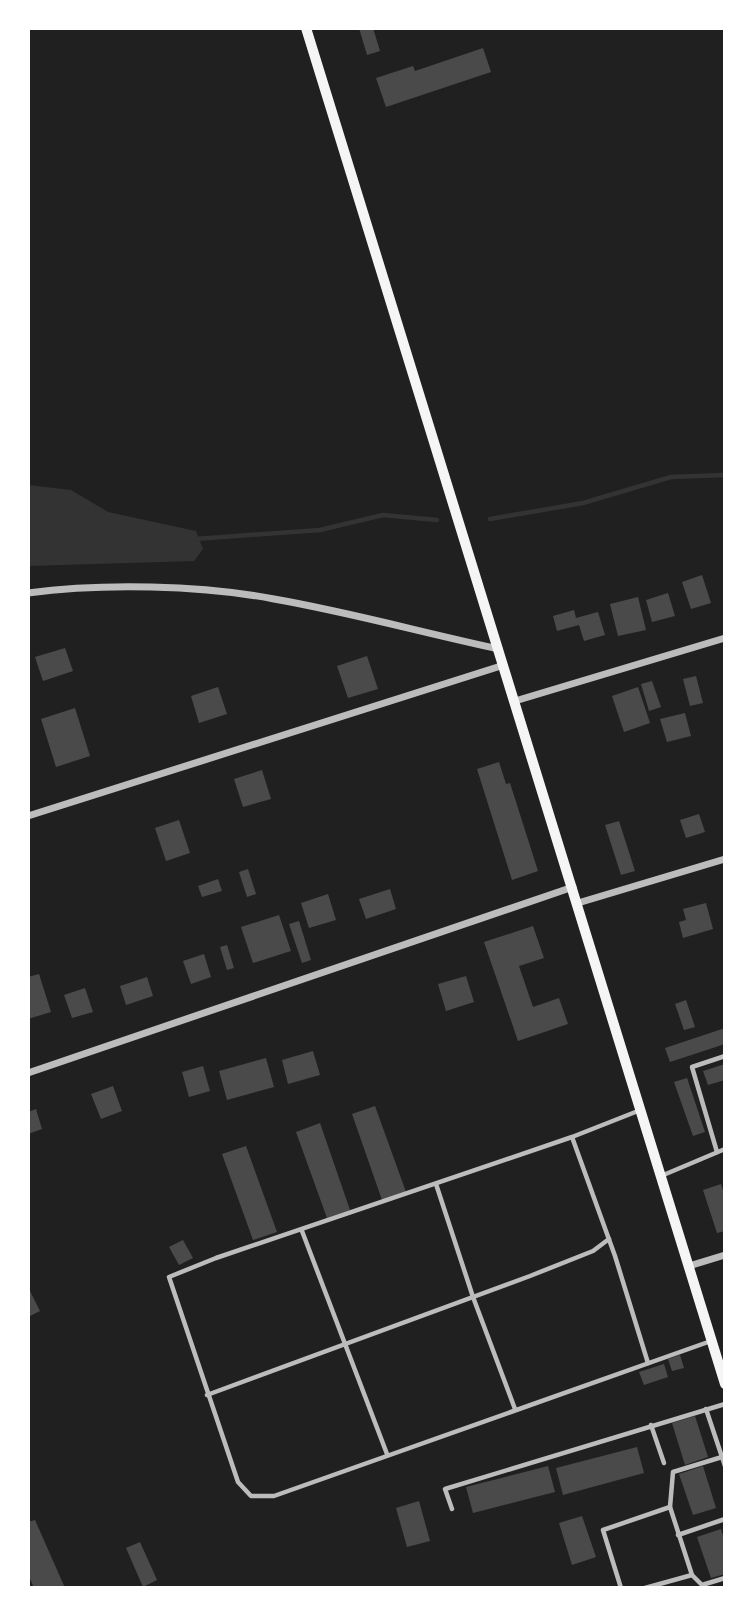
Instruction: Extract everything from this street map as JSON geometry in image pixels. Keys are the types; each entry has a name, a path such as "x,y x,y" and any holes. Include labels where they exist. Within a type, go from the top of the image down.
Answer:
{"main road":[{"path":"306,28 574,887 639,1110 725,1384"}],"street":[{"path":"28,593 63,588 186,590 272,598 499,649"},
{"path":"516,701 725,638"},
{"path":"28,816 504,665"},
{"path":"578,903 725,859"},
{"path":"28,1073 574,887"},
{"path":"689,1266 725,1255"}],"lane":[{"path":"717,1152 692,1067 725,1056"},
{"path":"639,1110 572,1137 302,1231 216,1258 169,1277 238,1482 251,1496 274,1496 712,1341"},
{"path":"572,1137 609,1239 648,1363"},
{"path":"660,1177 725,1149"},
{"path":"436,1184 472,1297 515,1409"},
{"path":"302,1231 387,1454"},
{"path":"207,1395 593,1251 609,1239"},
{"path":"452,1509 445,1489 725,1404"},
{"path":"706,1409 725,1466"},
{"path":"651,1425 664,1463"},
{"path":"722,1457 673,1472 670,1507 692,1575 702,1585 725,1578"},
{"path":"621,1588 603,1530 670,1507"},
{"path":"678,1535 725,1519"},
{"path":"645,1588 692,1575"}],"shaded area":[{"path":"28,28 725,28 725,1588 28,1588"},
{"path":"28,485 71,490 108,512 196,531 203,549 194,561 28,566"}],"building":[{"path":"359,28 373,28 380,51 367,55"},
{"path":"483,48 491,72 386,107 376,78 413,66 415,71"},
{"path":"702,575 711,603 691,609 682,582"},
{"path":"668,593 675,616 652,622 646,600"},
{"path":"638,597 646,630 618,636 610,604"},
{"path":"574,610 576,618 598,612 605,635 584,641 579,625 557,631 553,616"},
{"path":"65,648 73,671 43,681 35,657"},
{"path":"367,656 378,689 348,698 337,666"},
{"path":"696,676 703,703 690,706 683,679"},
{"path":"652,681 661,707 649,711 641,684"},
{"path":"218,687 227,714 199,723 191,696"},
{"path":"638,687 650,723 624,732 612,696"},
{"path":"75,708 90,756 56,767 41,719"},
{"path":"685,713 691,736 667,742 660,719"},
{"path":"499,762 506,784 510,783 538,871 512,880 477,769"},
{"path":"262,770 271,799 243,807 234,779"},
{"path":"699,814 705,832 686,838 680,820"},
{"path":"179,820 190,853 166,861 155,828"},
{"path":"619,821 635,871 621,875 605,825"},
{"path":"248,869 256,894 247,897 239,872"},
{"path":"218,879 222,891 202,897 198,886"},
{"path":"390,889 396,909 366,919 359,899"},
{"path":"328,894 336,920 309,928 301,903"},
{"path":"706,903 713,929 683,938 679,922 686,920 683,909"},
{"path":"279,915 291,951 253,963 241,927"},
{"path":"299,921 311,960 302,963 289,924"},
{"path":"533,926 544,958 519,966 533,1007 559,998 568,1024 518,1041 484,942"},
{"path":"227,945 234,968 227,970 220,947"},
{"path":"204,954 211,977 191,984 183,961"},
{"path":"39,974 51,1012 28,1019 28,977"},
{"path":"466,976 474,1002 446,1011 438,984"},
{"path":"147,977 153,996 126,1005 120,986"},
{"path":"85,988 93,1012 72,1018 64,995"},
{"path":"686,1000 695,1027 684,1030 675,1004"},
{"path":"725,1028 725,1044 670,1062 665,1048"},
{"path":"313,1051 320,1075 288,1084 282,1060"},
{"path":"266,1058 274,1087 227,1100 219,1071"},
{"path":"725,1064 725,1080 708,1085 703,1071"},
{"path":"203,1066 210,1091 189,1097 182,1072"},
{"path":"687,1078 705,1132 693,1136 674,1082"},
{"path":"113,1086 122,1111 101,1119 91,1094"},
{"path":"375,1106 406,1192 382,1200 352,1114"},
{"path":"36,1109 42,1129 28,1134 28,1112"},
{"path":"320,1123 350,1210 327,1218 296,1132"},
{"path":"246,1146 277,1232 253,1240 222,1154"},
{"path":"721,1184 725,1197 725,1231 717,1233 703,1190"},
{"path":"183,1240 193,1258 179,1265 169,1247"},
{"path":"28,1287 40,1311 28,1317"},
{"path":"680,1355 684,1368 672,1371 668,1359"},
{"path":"664,1364 668,1377 644,1385 639,1372"},
{"path":"695,1416 708,1457 685,1465 672,1423"},
{"path":"637,1447 644,1473 563,1495 556,1468"},
{"path":"548,1466 555,1492 473,1513 466,1487"},
{"path":"703,1466 716,1508 693,1515 679,1474"},
{"path":"419,1501 430,1541 407,1547 396,1508"},
{"path":"582,1516 596,1557 572,1565 559,1523"},
{"path":"35,1520 65,1588 34,1588 28,1574 28,1522"},
{"path":"721,1529 725,1543 725,1574 711,1578 697,1537"},
{"path":"140,1542 157,1580 143,1587 126,1548"}],"waterway":[{"path":"490,519 583,503 671,477 725,475"},
{"path":"195,539 320,530 383,515 437,520"}]}
